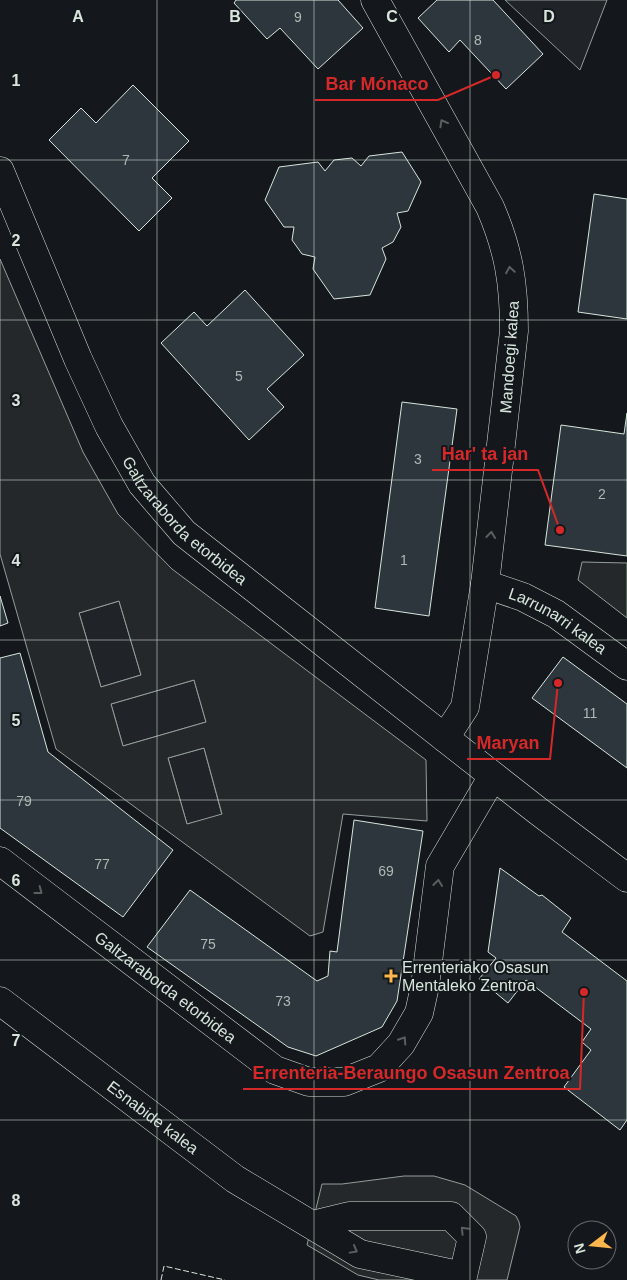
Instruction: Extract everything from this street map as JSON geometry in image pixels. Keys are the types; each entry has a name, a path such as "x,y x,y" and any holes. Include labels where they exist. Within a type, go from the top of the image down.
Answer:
{"street":[{"name":"Mandoegi kalea","path":"375,0 490,207 501,232 510,264 514,298 514,331 485,584 465,707 445,738"},
{"name":"Galtzaraborda etorbidea","path":"0,171 78,359 109,426 142,484 184,533 493,776 627,878"},
{"name":"Larrunarri kalea","path":"485,584 523,597 556,614 627,666"},
{"name":"Galtzaraborda etorbidea","path":"0,861 275,1070 309,1082 344,1082 379,1068 401,1044 419,1014 425,986 440,866 493,776"},
{"name":"Esnabide kalea","path":"0,1001 235,1179 360,1254 470,1278 472,1237 451,1216 349,1216 312,1225"}],"shaded area":[{"path":"505,0 607,0 580,70"},
{"path":"0,259 83,452 118,514 172,569 426,760 427,821 343,814 323,932 310,936 56,749 0,554","holes":["119,601 141,675 101,687 79,613","194,680 206,722 123,746 111,704","204,748 222,814 187,824 168,758"]},
{"path":"582,562 627,563 627,618 578,580"},
{"path":"119,601 141,675 101,687 79,613"},
{"path":"194,680 206,722 123,746 111,704"},
{"path":"204,748 222,815 187,824 168,758"},
{"path":"404,1176 434,1176 465,1185 516,1216 520,1227 507,1280 379,1280 358,1275 307,1245 322,1184 342,1184"}],"building":[{"path":"236,0 338,0 363,28 318,69 280,28 267,39 234,3"},
{"path":"437,0 493,0 543,54 506,89 460,40 449,52 418,18"},
{"path":"133,85 189,141 152,178 172,198 139,231 49,140 81,108 96,123"},
{"path":"402,152 421,182 408,211 397,213 401,227 393,242 382,248 386,259 370,295 334,299 313,269 315,257 302,254 292,240 294,227 284,227 265,200 279,167 318,162 325,171 334,160 352,158 361,166 369,156"},
{"path":"594,194 627,199 627,319 578,312"},
{"path":"245,290 304,355 267,389 284,407 249,440 161,343 194,312 207,326"},
{"path":"402,402 457,409 429,616 375,608"},
{"path":"627,413 627,556 545,545 561,425 624,434"},
{"path":"0,596 8,623 0,626"},
{"path":"20,653 48,752 173,850 123,917 0,828 0,658"},
{"path":"563,657 627,704 627,768 532,698"},
{"path":"354,820 423,831 397,1001 382,1027 316,1056 288,1047 147,947 190,890 317,981 328,976 330,951 337,952"},
{"path":"500,868 539,896 542,895 571,918 562,932 627,981 627,1120 620,1130 564,1087 591,1050 582,1042 591,1029 526,980 508,1003 479,979 496,958 488,952"}],"fence":[{"path":"161,1280 164,1266 225,1280"}],"place":[{"name":"Bar Mónaco","path":"496,75"},
{"name":"Har' ta jan","path":"560,530"},
{"name":"Maryan","path":"558,683"},
{"name":"Errenteriako Osasun Mentaleko Zentroa","path":"391,976"},
{"name":"Errenteria-Beraungo Osasun Zentroa","path":"584,992"}]}
